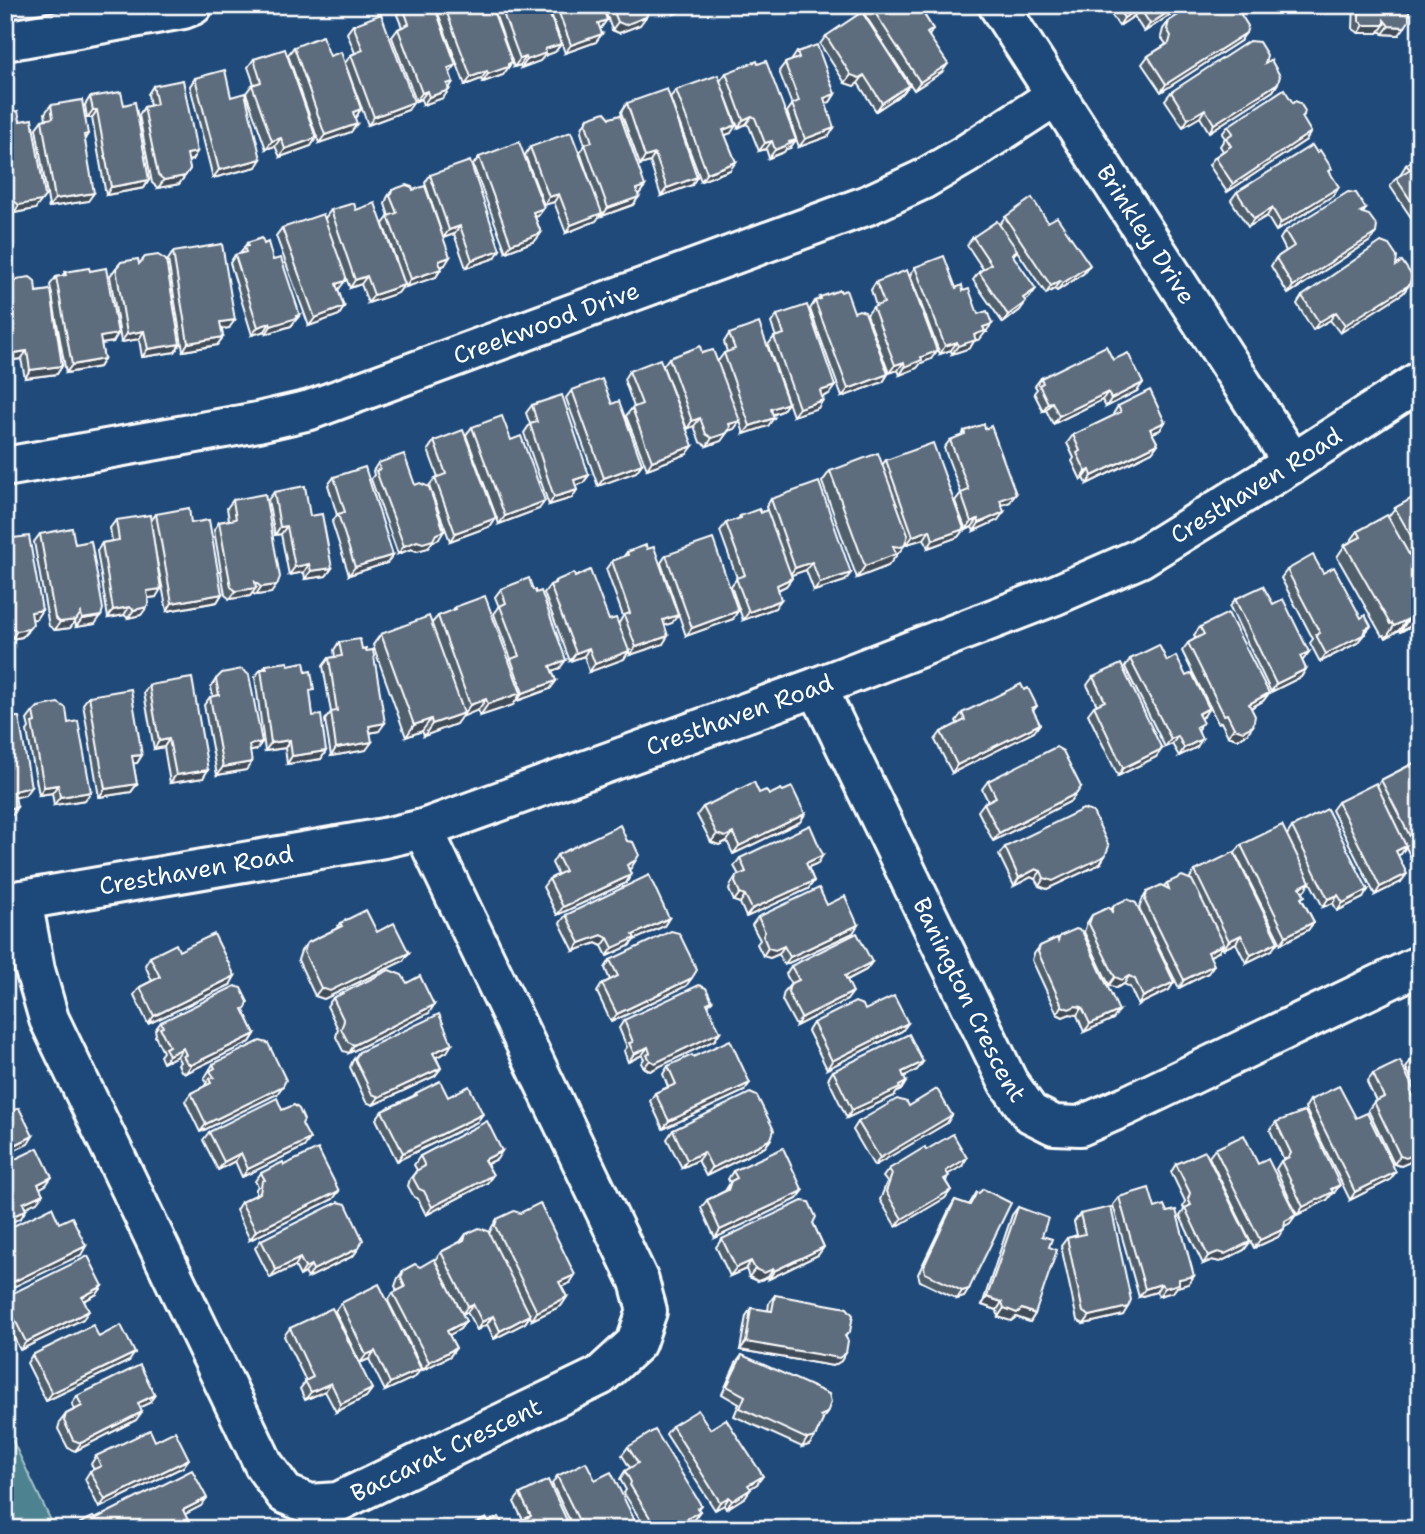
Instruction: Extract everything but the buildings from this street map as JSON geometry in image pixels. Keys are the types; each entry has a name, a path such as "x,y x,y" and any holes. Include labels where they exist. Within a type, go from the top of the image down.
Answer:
{"street":[{"path":"5,41 193,5"},
{"name":"Brinkley Drive","path":"998,5 1293,463"},
{"name":"Creekwood Drive","path":"5,467 258,422 310,410 868,205 922,180 965,155 1057,95"},
{"name":"Cresthaven Road","path":"14,901 384,838 423,829 817,687 1054,596 1140,558 1420,381"},
{"name":"Banington Crescent","path":"817,687 841,732 1007,1082 1030,1113 1054,1125 1080,1126 1116,1111 1420,965"},
{"name":"Baccarat Crescent","path":"14,901 49,1020 264,1465 285,1494 310,1504 338,1502 600,1376 636,1343 646,1311 639,1281 423,829"}],"green space":[{"path":"5,1425 55,1529 5,1529"}]}
